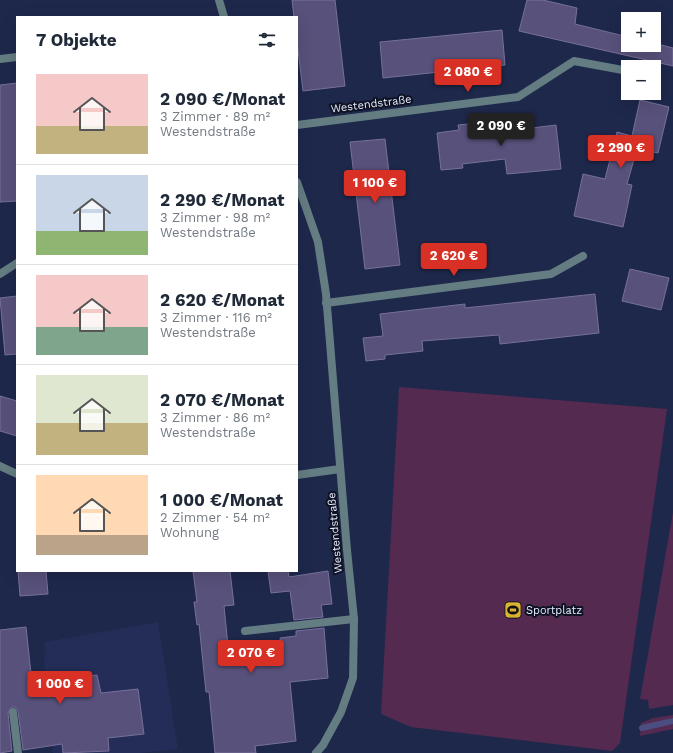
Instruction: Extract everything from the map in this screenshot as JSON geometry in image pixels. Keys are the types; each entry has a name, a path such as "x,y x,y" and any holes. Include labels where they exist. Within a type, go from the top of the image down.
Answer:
{"street":[{"path":"219,0 224,16"},
{"path":"0,59 16,57"},
{"name":"Westendstraße","path":"298,125 518,97 574,61 621,70"},
{"name":"Westendstraße","path":"298,185 318,242 326,303 354,619 353,678 341,712 323,746 316,753"},
{"path":"326,303 551,274 583,256"},
{"path":"0,274 16,263"},
{"path":"0,466 16,474"},
{"path":"298,475 340,470"},
{"path":"245,631 354,619"},
{"path":"13,712 18,753"}],"shaded area":[{"name":"Sportplatz","path":"399,387 667,409 620,743 612,751 411,727 381,714"},
{"path":"673,512 673,705 649,709 648,700 640,699"},
{"path":"158,622 178,749 140,753 53,753 44,690 45,642"},
{"path":"673,715 673,729 640,736 641,723 653,718"}],"building":[{"path":"292,0 335,0 345,86 303,91 298,50 298,16 294,16"},
{"path":"527,0 543,0 577,8 575,24 621,35 621,52 661,52 661,45 673,48 673,66 661,63 661,60 647,60 519,31"},
{"path":"502,30 505,65 383,78 380,42"},
{"path":"16,83 16,201 0,202 0,85"},
{"path":"640,100 669,107 658,153 637,149 627,184 632,185 623,227 574,216 583,174 605,179 617,132 632,136"},
{"path":"501,121 502,129 516,128 516,130 556,125 561,169 507,174 505,159 462,164 463,168 441,170 437,133 459,130 458,125"},
{"path":"385,139 400,265 365,269 350,142"},
{"path":"630,269 669,278 661,310 622,301"},
{"path":"595,294 599,333 500,344 499,335 422,341 423,351 385,355 385,359 366,361 363,338 383,336 380,314 465,304 465,308"},
{"path":"16,296 16,354 5,355 0,298"},
{"path":"0,396 16,401 16,436 0,431"},
{"path":"328,571 332,604 321,605 323,617 294,620 290,591 271,593 268,572 288,572 289,577"},
{"path":"18,572 46,572 48,594 20,596"},
{"path":"193,572 230,572 234,605 224,606 229,656 282,651 280,638 296,636 296,631 324,628 328,678 290,682 296,741 255,746 256,753 215,753 209,692 206,692 199,624 197,625 194,602 197,602"},
{"path":"26,627 32,683 97,675 101,693 138,689 144,734 108,738 109,751 63,753 62,744 23,750 18,711 15,707 12,707 8,713 12,751 0,753 0,630"}],"waterway":[{"path":"642,728 673,721"}],"place":[{"name":"Sportplatz","path":"513,610"}]}
